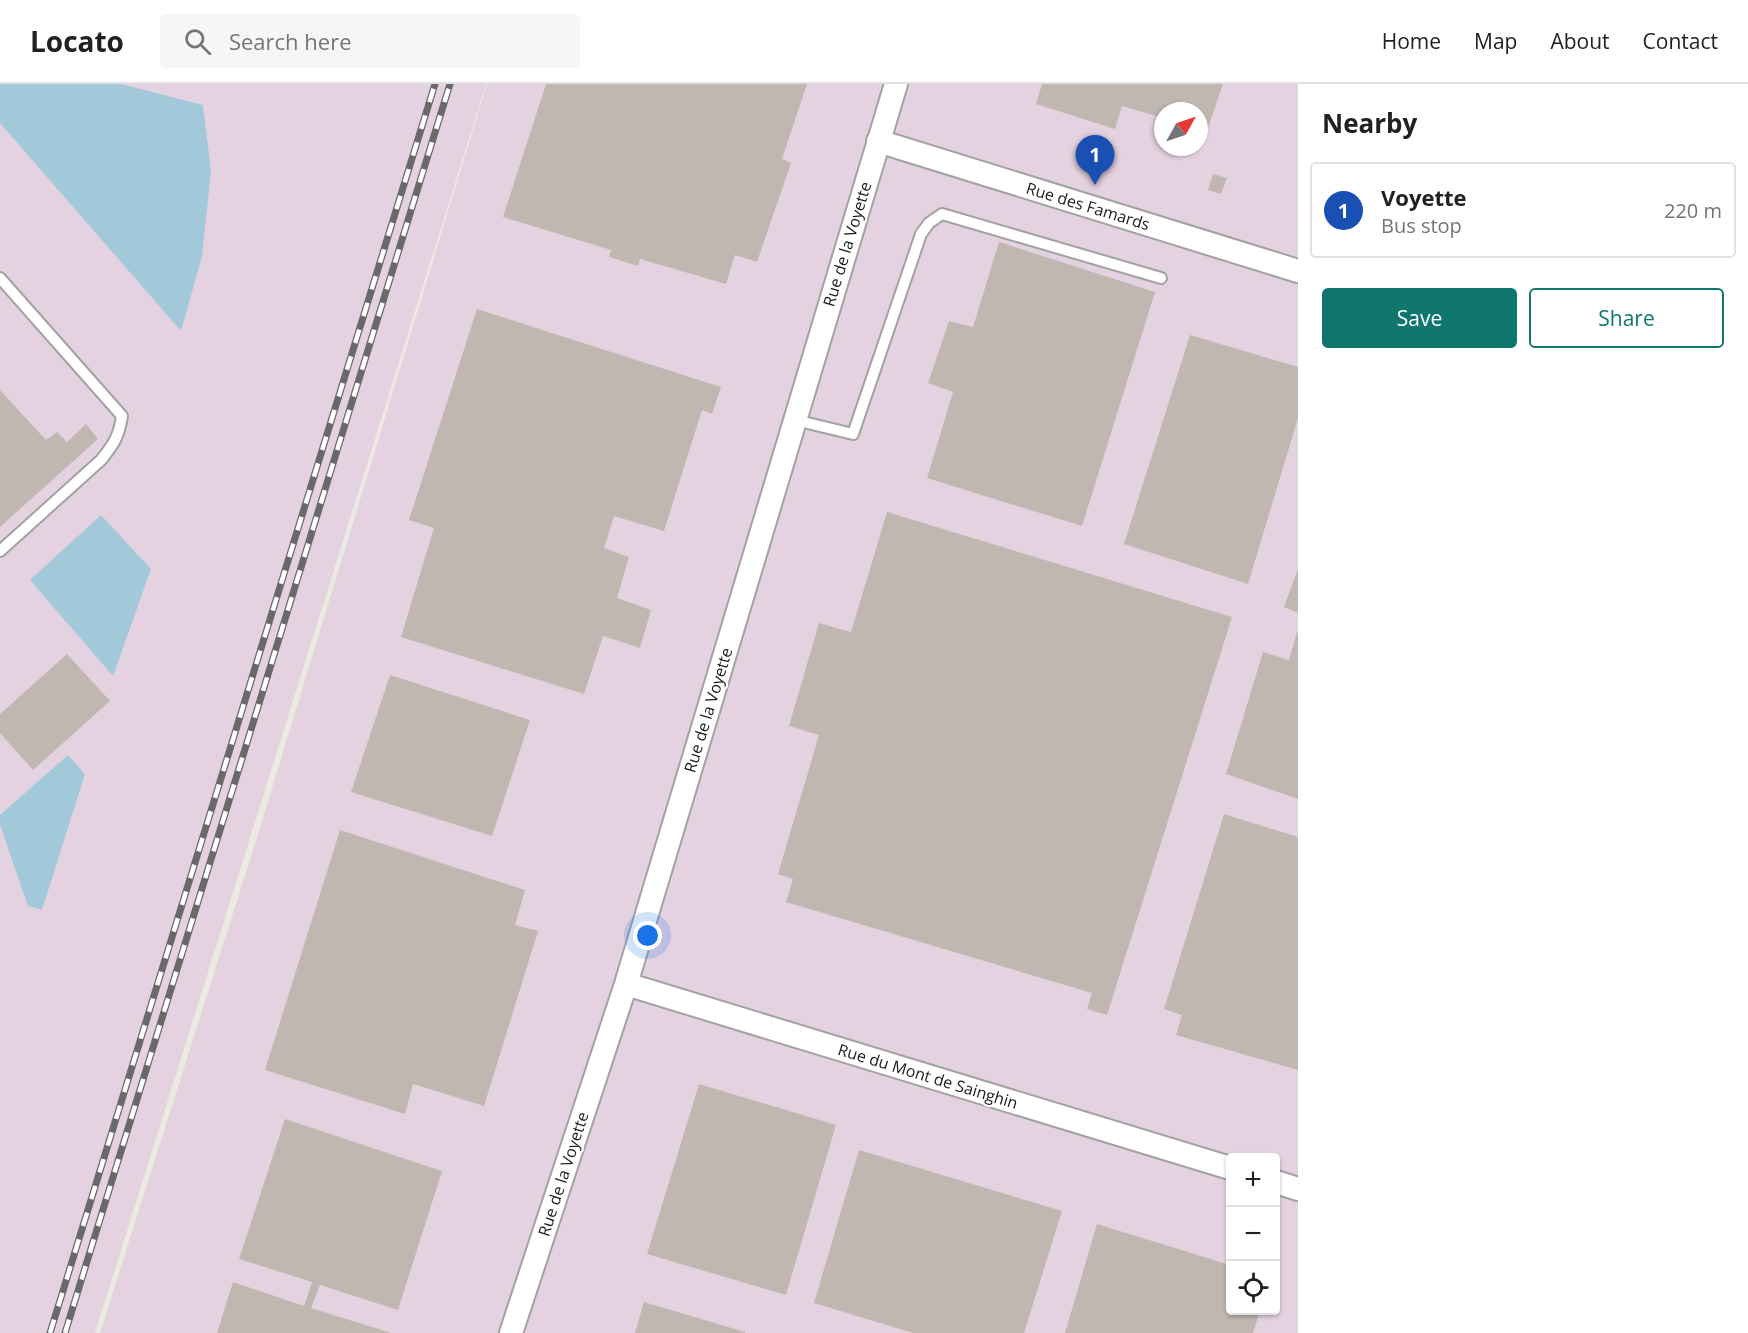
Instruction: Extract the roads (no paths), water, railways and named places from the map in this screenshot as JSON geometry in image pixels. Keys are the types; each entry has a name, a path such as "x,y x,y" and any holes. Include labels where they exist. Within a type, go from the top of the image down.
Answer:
{"street":[{"name":"Rue de la Voyette","path":"511,1333 626,984 896,84"},
{"name":"Rue des Famards","path":"878,141 1298,271"},
{"name":"Rue du Mont de Sainghin","path":"626,984 1226,1167"},
{"path":"1280,1184 1298,1189"}],"lane":[{"path":"795,420 853,434 921,234 929,223 942,214 1161,278"},
{"path":"0,278 122,416 120,433 101,460 0,551"}],"water":[{"path":"0,84 121,84 203,105 211,171 202,256 181,331 0,123"},
{"path":"101,515 151,569 113,676 30,580"},
{"path":"68,755 85,774 42,910 28,906 0,825 0,815"}],"railway":[{"path":"50,1333 435,84"},
{"path":"65,1333 450,84"}],"place":[{"name":"Voyette","path":"1095,185"}]}
